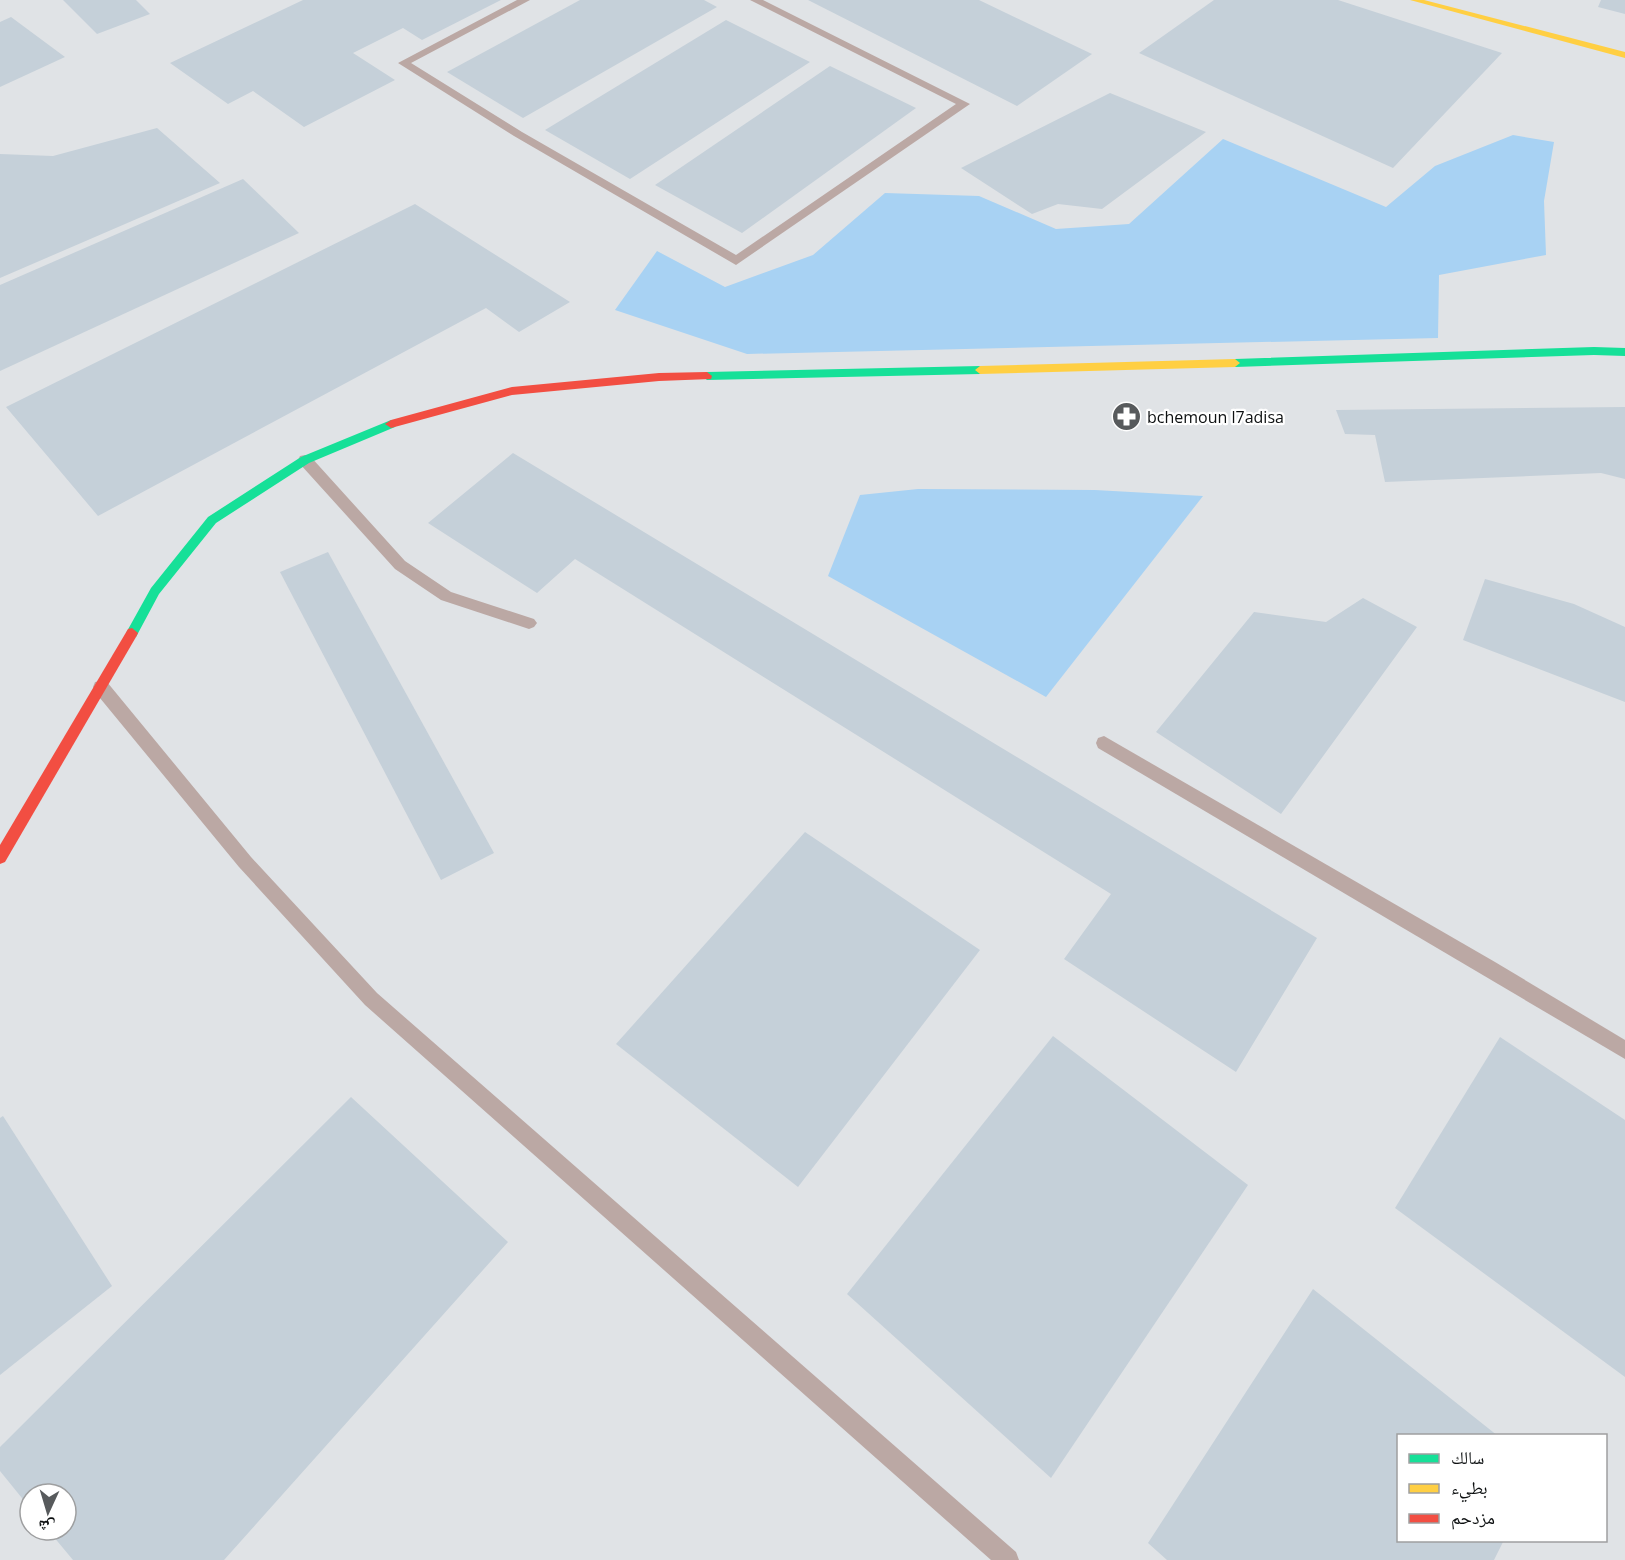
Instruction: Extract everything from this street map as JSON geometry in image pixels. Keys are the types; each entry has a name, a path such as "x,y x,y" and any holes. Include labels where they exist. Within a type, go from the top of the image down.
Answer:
{"street":[{"path":"1414,0 1625,55"},
{"path":"0,858 102,687 155,591 212,520 305,460 387,425 512,391 659,377 1132,367 1594,351 1625,352"}],"lane":[{"path":"525,0 403,63 736,261 964,104 755,0"},
{"path":"305,460 400,565 446,596 529,623"},
{"path":"102,687 244,862 371,999 1008,1560"},
{"path":"1104,743 1625,1050"}],"shaded area":[{"path":"1513,135 1554,142 1544,201 1546,255 1439,275 1438,338 747,354 615,310 657,251 725,287 813,255 885,193 979,196 1056,229 1129,224 1223,139 1386,207 1435,166"},
{"path":"918,489 1095,490 1203,496 1046,697 828,576 860,495"}],"building":[{"path":"63,0 136,0 150,14 97,34"},
{"path":"303,0 501,0 422,40 403,28 353,53 395,80 304,127 253,91 228,104 170,63"},
{"path":"580,0 704,0 717,7 523,118 447,72"},
{"path":"808,0 979,0 1092,54 1017,106"},
{"path":"1214,0 1338,0 1502,53 1393,168 1139,53"},
{"path":"1601,0 1625,0 1625,14 1598,7"},
{"path":"11,17 65,57 0,87 0,22"},
{"path":"726,20 810,62 630,179 545,130"},
{"path":"830,66 916,108 742,233 655,185"},
{"path":"1110,93 1206,132 1102,209 1058,204 1032,214 961,168"},
{"path":"157,128 220,183 0,278 0,154 53,156"},
{"path":"243,179 299,233 0,371 0,285"},
{"path":"415,204 570,302 519,332 486,308 98,516 6,407"},
{"path":"1625,407 1625,479 1601,473 1385,482 1375,435 1345,434 1336,410"},
{"path":"513,453 1317,938 1236,1072 1064,959 1111,894 575,559 537,593 428,523"},
{"path":"328,552 494,853 441,880 280,572"},
{"path":"1485,579 1574,604 1625,627 1625,702 1463,640"},
{"path":"1363,598 1417,627 1281,814 1156,732 1254,612 1326,622"},
{"path":"805,832 980,950 798,1187 616,1044"},
{"path":"1053,1036 1248,1185 1051,1478 847,1294"},
{"path":"1500,1037 1625,1120 1625,1377 1395,1208"},
{"path":"351,1097 508,1242 224,1560 73,1560 58,1542 78,1542 78,1482 18,1482 18,1493 0,1471 0,1447"},
{"path":"3,1116 112,1286 0,1375 0,1118"},
{"path":"1313,1289 1495,1434 1397,1434 1397,1542 1503,1542 1494,1560 1167,1560 1148,1543"}],"traffic: fast":[{"path":"1235,363 1594,351 1625,352"},
{"path":"707,376 980,370"},
{"path":"132,633 155,591 212,520 305,460 391,424"}],"traffic: slow":[{"path":"1414,0 1625,55"},
{"path":"980,370 1235,363"}],"traffic: jam":[{"path":"391,424 512,391 659,377 707,376"},
{"path":"0,858 132,633"}],"place":[{"name":"bchemoun l7adisa","path":"1126,417"}]}
